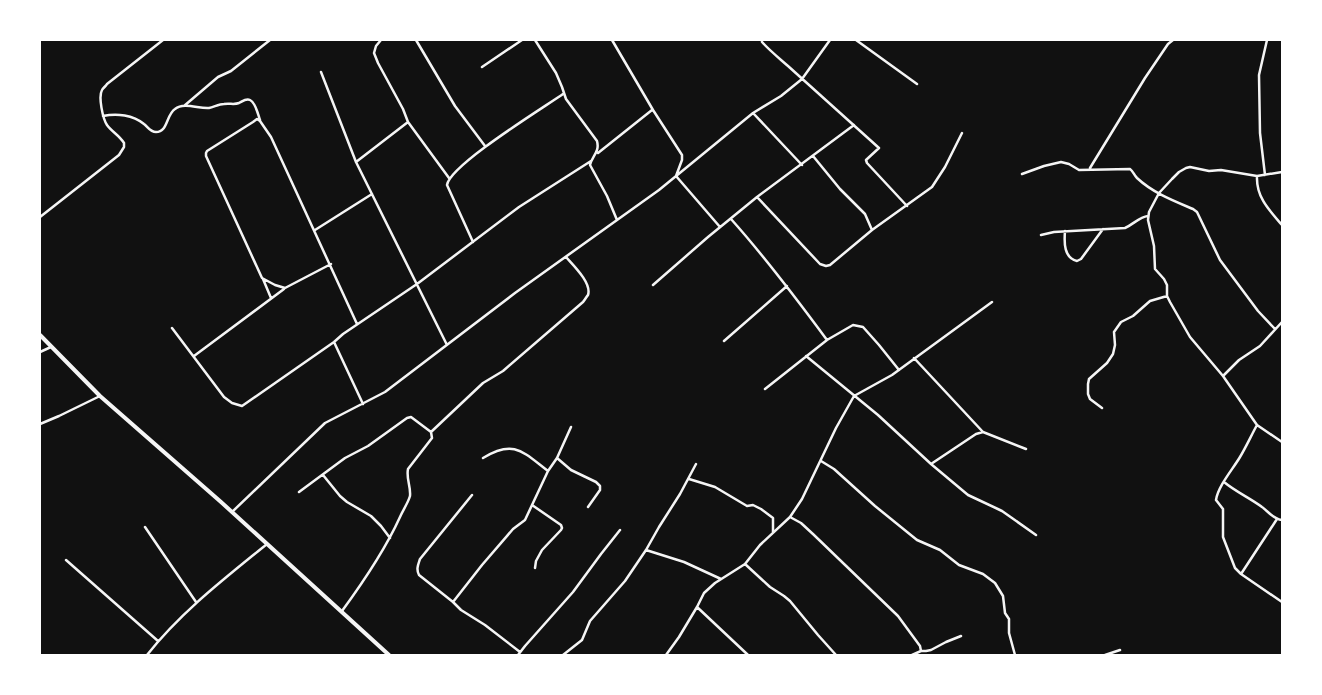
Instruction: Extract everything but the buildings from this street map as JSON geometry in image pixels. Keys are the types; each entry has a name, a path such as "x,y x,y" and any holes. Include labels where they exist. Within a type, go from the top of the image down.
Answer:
{"main road":[{"path":"40,335 100,396 232,512 389,655"}],"street":[{"path":"40,217 122,151 124,143 106,124 103,116 101,104 102,90 163,40"},
{"path":"103,116 132,116 151,131 161,131 165,127 170,114 175,109 184,106 218,78 231,71 270,40"},
{"path":"381,40 376,46 374,53 378,63 408,122 449,179"},
{"path":"416,40 455,106 485,146"},
{"path":"482,67 522,40"},
{"path":"535,40 556,73 566,99 594,137 598,146 597,154"},
{"path":"612,40 682,155 676,176"},
{"path":"762,40 766,47 879,148 866,160 867,163 907,206"},
{"path":"232,512 325,424 385,392 514,294 659,190 753,113 781,96 802,79 830,40"},
{"path":"856,40 917,84"},
{"path":"1089,169 1145,78 1168,44 1173,40"},
{"path":"1265,175 1260,134 1259,75 1268,40"},
{"path":"321,72 356,162 447,345"},
{"path":"473,242 447,185 449,179 485,146 564,94"},
{"path":"184,106 209,108 223,104 233,105 247,99 250,99 254,104 260,121 271,137 315,230 357,324"},
{"path":"172,328 224,397 232,403 242,406 357,324 417,284 520,207 591,161 597,154 653,110"},
{"path":"753,113 802,165"},
{"path":"260,121 253,122 206,153 271,298"},
{"path":"356,162 408,122"},
{"path":"653,285 757,197 854,125"},
{"path":"757,197 820,264 830,265 872,230 932,187 945,168 962,133"},
{"path":"813,156 840,189 865,214 872,230"},
{"path":"591,161 590,165 617,220"},
{"path":"1022,174 1061,162 1079,170 1130,168 1136,177 1160,194 1197,212 1220,260 1258,311 1274,329"},
{"path":"1282,172 1257,176 1190,167 1179,172 1160,194 1148,216 1154,246 1155,269 1164,279 1167,285 1167,296 1190,336 1224,376 1257,425 1282,442"},
{"path":"676,176 720,227"},
{"path":"1257,176 1258,192 1267,207 1282,225"},
{"path":"315,230 372,194"},
{"path":"1041,235 1065,231 1125,228 1139,218 1148,216"},
{"path":"730,219 753,244 827,340"},
{"path":"1065,231 1066,253 1072,260 1077,261 1103,229"},
{"path":"431,432 483,383 502,371 583,302 588,295 589,289 585,280 566,257"},
{"path":"194,356 285,288 330,264"},
{"path":"262,278 274,285 285,288"},
{"path":"724,341 786,286"},
{"path":"1102,408 1090,399 1088,384 1089,379 1107,363 1113,354 1115,345 1114,332 1121,322 1133,316 1150,301 1167,296"},
{"path":"666,655 679,637 704,593 721,579 745,564 760,545 790,517 802,499 836,428 854,396 886,379 992,302"},
{"path":"1224,376 1239,360 1260,346 1282,322"},
{"path":"765,389 827,340 853,325 863,327 899,370"},
{"path":"334,342 363,404"},
{"path":"40,352 52,346"},
{"path":"806,356 884,420 968,496 1002,511 1036,535"},
{"path":"914,358 983,432 1026,449"},
{"path":"40,424 100,396"},
{"path":"299,492 345,458 368,446 407,418 411,417 431,432 432,438 408,470 410,497 390,538 342,611"},
{"path":"1257,425 1241,456 1224,482 1216,500 1223,509 1223,537 1235,568 1282,602"},
{"path":"453,602 513,529 525,520 571,427"},
{"path":"931,464 976,434 983,432"},
{"path":"483,458 495,451 510,448 523,452 548,471"},
{"path":"557,458 571,470 596,482 600,486 600,490 588,506"},
{"path":"821,461 917,540 940,550 959,565 983,574 994,583 1004,596 1005,613 1009,619 1009,633 1016,655"},
{"path":"563,655 582,640 590,621 617,591 646,550 696,464"},
{"path":"323,475 340,496 371,516 390,538"},
{"path":"689,479 715,487 747,506 761,509 773,518 773,534"},
{"path":"1224,482 1236,492 1261,506 1277,519 1282,520"},
{"path":"472,495 420,559 417,571 461,610 485,625 519,654 573,592 620,530"},
{"path":"532,505 561,525 562,528 540,554 535,568"},
{"path":"790,517 807,529 898,616 920,646 921,651"},
{"path":"1241,574 1277,519"},
{"path":"145,527 196,602"},
{"path":"147,655 196,602 267,544"},
{"path":"646,550 684,562 721,579"},
{"path":"66,560 158,641"},
{"path":"745,564 770,587 790,601 836,655"},
{"path":"697,607 748,655"},
{"path":"912,655 921,651 931,650 961,636"},
{"path":"1105,655 1120,650"}]}
